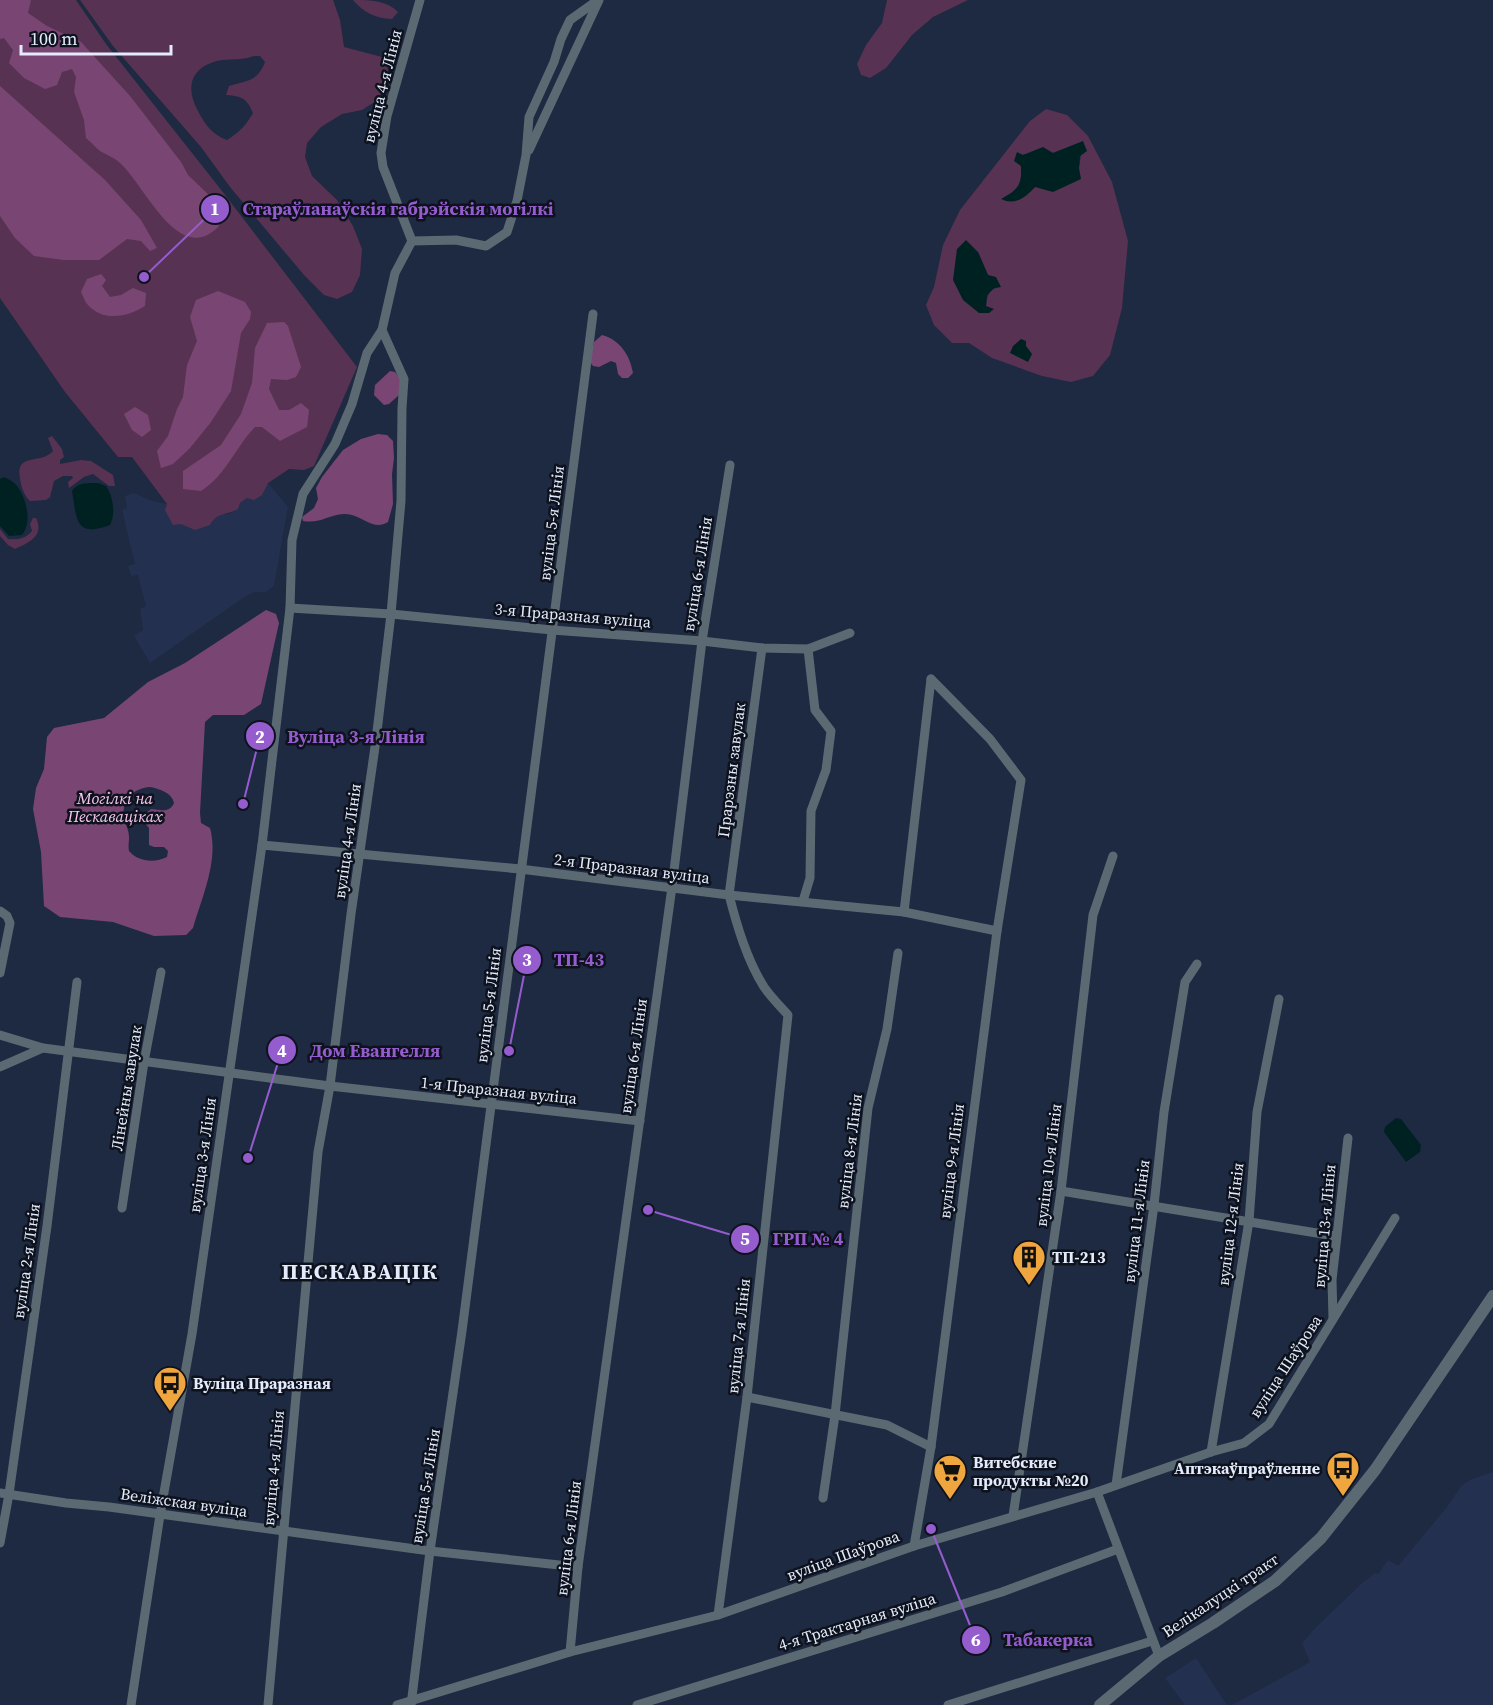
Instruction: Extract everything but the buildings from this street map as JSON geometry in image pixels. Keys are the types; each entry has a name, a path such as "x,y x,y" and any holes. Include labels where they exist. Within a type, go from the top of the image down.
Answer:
{"street":[{"name":"вуліца 4-я Лінія","path":"412,241 382,167 381,153 387,116 420,0"},
{"path":"526,155 599,0"},
{"path":"382,330 395,273 412,241 456,240 486,246 507,232 517,201 526,155 529,117 570,20 599,0"},
{"name":"вуліца 5-я Лінія","path":"412,1702 593,314"},
{"name":"вуліца 4-я Лінія","path":"268,1705 282,1530 318,1152 330,1086 376,740 391,614 401,501 404,379 382,330"},
{"name":"вуліца 3-я Лінія","path":"131,1705 160,1515 192,1334 262,846 290,608 292,540 303,494 335,444 352,404 367,353 382,330"},
{"name":"вуліца 6-я Лінія","path":"570,1652 578,1567 672,887 702,641 730,465"},
{"name":"3-я Праразная вуліца","path":"290,608 391,614 762,648 808,649 850,633"},
{"name":"Прарэзны завулак","path":"729,895 762,648"},
{"path":"802,901 810,878 811,811 826,770 831,730 815,710 808,649"},
{"name":"вуліца 9-я Лінія","path":"904,912 931,679 990,739 1021,780 997,931 931,1447 914,1546"},
{"name":"2-я Праразная вуліца","path":"262,846 520,869 729,895 904,912 997,931"},
{"name":"вуліца 10-я Лінія","path":"1013,1516 1061,1191 1093,915 1113,856"},
{"name":"вуліца 7-я Лінія","path":"718,1615 747,1397 788,1015 764,987 754,967 735,919 729,895"},
{"path":"0,911 7,916 10,923 0,973"},
{"name":"вуліца 8-я Лінія","path":"823,1498 835,1415 868,1108 886,1029 898,953"},
{"name":"вуліца 11-я Лінія","path":"1116,1485 1154,1205 1164,1112 1185,982 1197,964"},
{"name":"Лінейны завулак","path":"122,1208 144,1062 161,972"},
{"name":"вуліца 2-я Лінія","path":"0,1542 4,1493 69,1052 77,982"},
{"name":"вуліца 12-я Лінія","path":"1211,1452 1249,1221 1257,1112 1279,999"},
{"name":"1-я Праразная вуліца","path":"0,1035 43,1048 69,1052 330,1086 640,1121"},
{"path":"0,1067 43,1048"},
{"name":"вуліца 13-я Лінія","path":"1333,1318 1332,1280 1335,1236 1348,1138"},
{"path":"1061,1191 1335,1236"},
{"name":"вуліца Шаўрова","path":"397,1705 570,1652 718,1615 914,1546 1097,1492 1211,1452 1244,1443 1269,1424 1395,1218"},
{"name":"Велікалуцкі тракт","path":"1100,1705 1159,1656 1257,1594 1294,1565 1322,1538 1388,1453 1493,1296"},
{"path":"747,1397 887,1425 931,1447"},
{"path":"1097,1492 1159,1656"},
{"name":"Веліжская вуліца","path":"4,1493 430,1551 578,1567"},
{"name":"4-я Трактарная вуліца","path":"637,1705 1002,1592 1118,1549"},
{"path":"948,1705 1152,1641"}],"shaded area":[{"path":"0,0 76,0 106,44 357,367 314,466 304,470 289,469 268,483 262,495 254,500 247,498 240,503 238,509 219,516 210,525 195,530 181,524 173,525 165,510 167,504 132,457 118,457 65,392 0,298"},
{"path":"80,0 333,0 340,20 344,47 386,58 388,71 379,99 362,110 342,114 321,127 307,143 305,157 312,176 337,200 353,226 362,249 360,275 352,292 337,299 324,295 304,275 230,187 201,147 113,46","holes":["260,56 265,62 259,73 251,79 229,86 226,95 243,99 253,113 236,134 227,140 222,138 210,129 198,111 192,93 194,78 198,72 212,63"]},
{"path":"353,0 383,3 398,12 392,19 380,17 370,14"},
{"path":"887,0 968,0 933,17 912,35 886,68 870,78 861,75 857,64 866,45 882,23"},
{"path":"1046,109 1067,115 1088,136 1112,182 1128,241 1122,308 1110,355 1093,376 1071,382 1042,376 992,358 969,343 952,343 934,325 926,305 934,287 943,245 960,210 1030,121","holes":["1083,142 1079,168 1035,187 1024,196 1002,199 1015,191 1021,182 1021,167 1017,153 1022,155 1035,152 1053,153","978,252 988,275 1000,287 989,293 986,306"]},
{"path":"1083,141 1087,151 1080,156 1081,179 1053,192 1035,187 1016,201 1001,199 1015,190 1020,182 1021,166 1014,161 1017,152 1023,155 1043,147 1053,153"},
{"path":"966,240 978,252 988,275 996,277 1001,287 994,288 987,295 986,306 994,309 989,313 979,313 963,300 953,280 957,249"},
{"path":"1021,339 1026,341 1026,346 1032,354 1028,362 1010,353 1013,346"},
{"path":"52,436 62,449 64,457 60,460 60,464 81,460 91,461 113,475 115,486 109,486 93,474 84,477 69,488 68,482 73,478 72,476 63,476 54,481 50,497 46,500 30,501 22,488 19,470 25,462 48,455 53,451 48,438"},
{"path":"4,477 16,485 24,500 28,518 22,535 9,536 0,526 0,479"},
{"path":"98,483 106,486 108,490 113,505 113,516 110,525 84,528 77,518 72,491 80,485"},
{"path":"268,483 288,507 274,586 266,592 254,592 243,598 150,663 134,636 143,630 140,609 146,606 138,575 131,576 128,566 135,564 122,510 127,508 125,496 134,493 152,501 167,504 181,524 210,525 214,517 229,514 238,509 240,503"},
{"path":"33,518 36,518 38,524 37,534 25,544 15,549 0,536 0,529 8,539 24,537 32,531 30,524"},
{"path":"1396,1118 1401,1119 1421,1145 1420,1152 1406,1162 1384,1132 1385,1127"},
{"path":"1493,1472 1493,1705 1232,1705 1310,1662 1302,1643 1316,1627 1360,1585 1375,1573 1378,1574 1388,1560 1398,1566 1462,1485"},
{"path":"1196,1658 1227,1705 1185,1705 1165,1678"}],"green space":[{"path":"0,0 31,0 28,13 47,26 81,42 130,96 181,162 188,175 214,200 219,226 204,236 190,237 177,230 152,204 120,163 100,151 86,138 84,120 74,92 76,77 72,69 62,72 57,85 45,89 24,78 9,63 13,50 4,38 0,39"},
{"path":"0,86 105,180 141,220 157,248 150,251 141,241 127,239 99,260 64,260 34,256 15,238 0,216"},
{"path":"101,274 106,280 102,286 110,297 121,295 133,288 146,293 145,306 131,313 116,316 108,316 94,310 87,304 81,292 87,279"},
{"path":"218,291 245,302 251,312 250,319 241,333 231,391 211,422 190,448 173,464 161,468 157,451 168,436 183,397 187,365 197,341 190,317 196,300"},
{"path":"284,322 288,326 301,367 296,377 287,380 271,379 269,389 279,410 289,410 301,403 309,410 307,427 280,441 262,427 255,427 210,484 201,491 183,489 183,471 221,445 241,414 252,383 255,348 267,323"},
{"path":"602,335 619,344 627,354 633,373 628,378 622,378 618,374 616,363 611,361 599,367 593,366 590,362 594,342"},
{"path":"390,371 395,372 401,380 399,395 389,404 384,405 374,395 375,385"},
{"path":"135,407 148,415 151,430 142,437 132,430 124,414"},
{"path":"378,434 387,435 393,441 393,504 388,522 372,524 350,514 303,521 302,517 314,508 318,499 316,488 322,477 343,450 361,439"},
{"name":"Могілкі на Пескаваціках","path":"266,610 276,614 279,623 261,704 244,715 213,715 205,722 200,813 201,823 210,828 212,853 208,878 193,928 186,935 154,936 113,922 60,917 44,906 41,852 33,809 36,788 44,769 47,737 54,728 104,718 148,682 185,663","holes":["150,787 168,794 174,803 167,810 151,809 143,816 149,828 149,845 164,847 168,851 167,857 157,860 137,857 129,851 129,835 124,819 126,801 138,790"]}],"place":[{"name":"Стараўланаўскія габрэйскія могілкі","path":"144,277"},
{"name":"Вуліца 3-я Лінія","path":"243,804"},
{"name":"ТП-43","path":"509,1051"},
{"name":"Дом Евангелля","path":"248,1158"},
{"name":"ГРП № 4","path":"648,1210"},
{"name":"ТП-213","path":"1029,1286"},
{"name":"Вуліца Праразная","path":"170,1412"},
{"name":"Аптэкаўпраўленне","path":"1343,1497"},
{"name":"Витебские продукты №20","path":"950,1500"},
{"name":"Табакерка","path":"931,1529"}],"district":[{"name":"ПЕСКАВАЦІК","path":"360,1271"}]}
